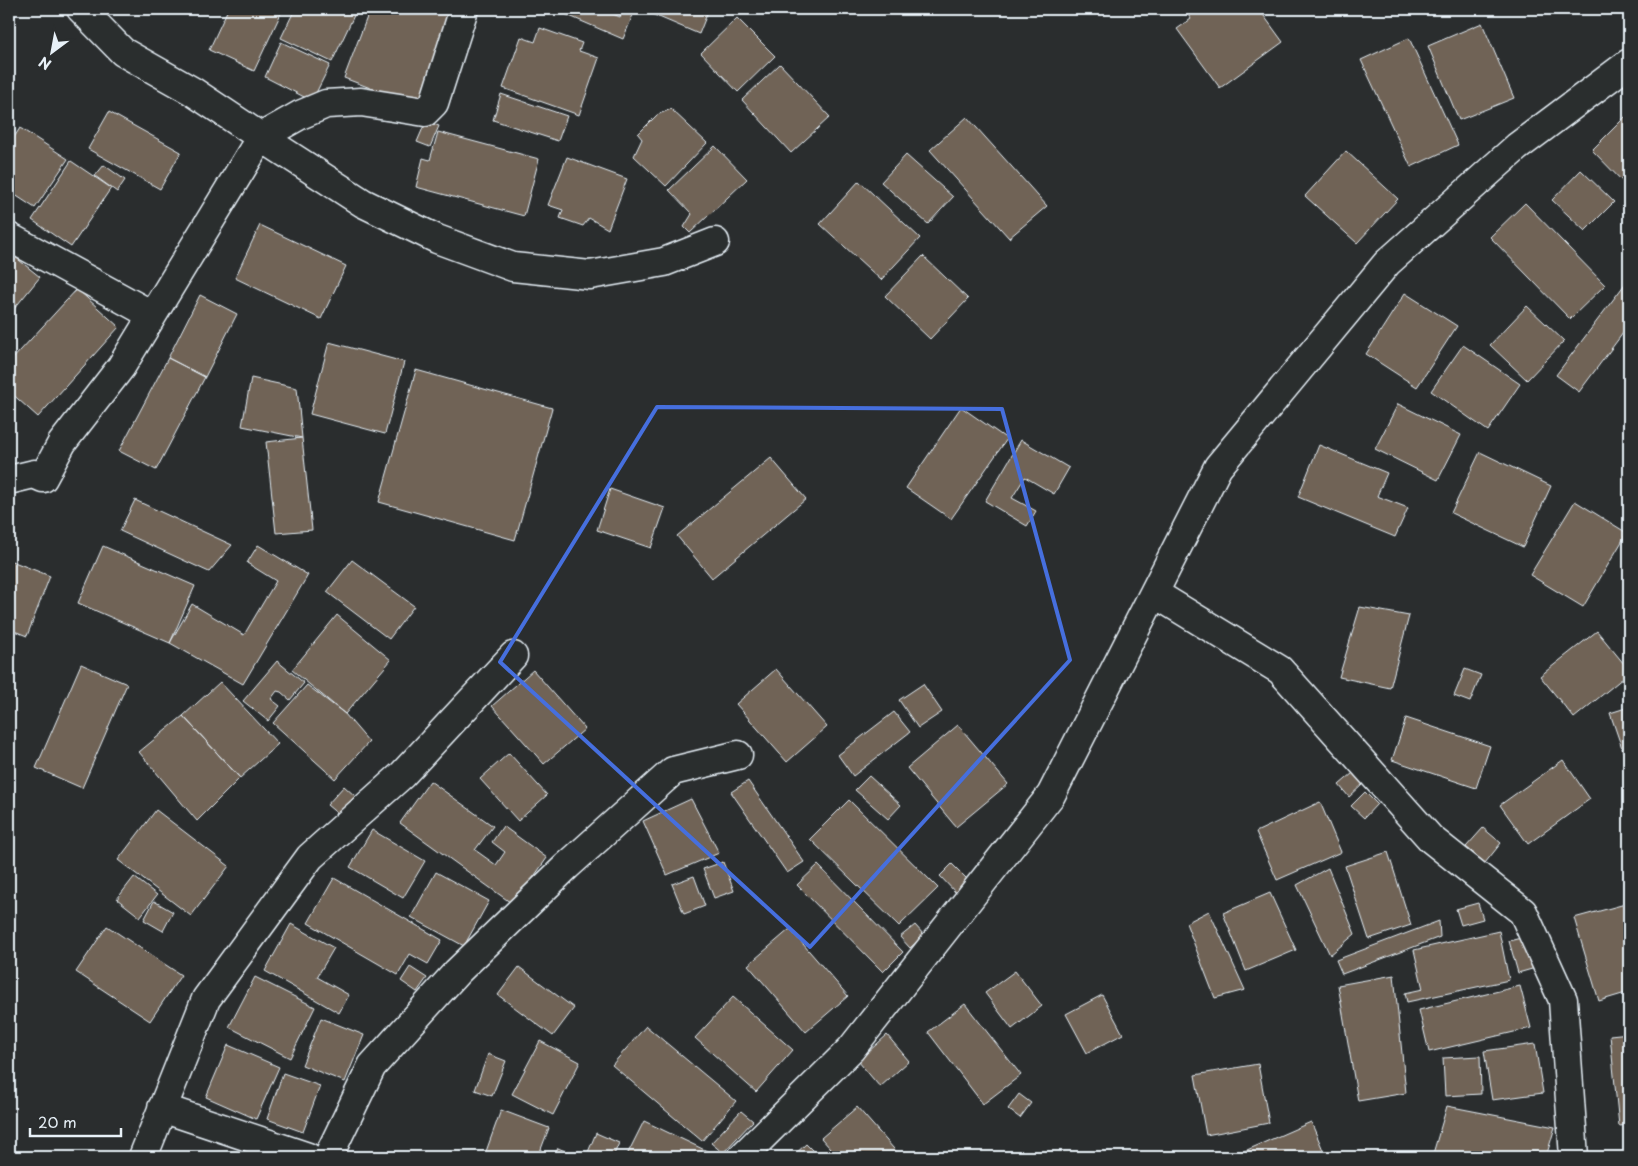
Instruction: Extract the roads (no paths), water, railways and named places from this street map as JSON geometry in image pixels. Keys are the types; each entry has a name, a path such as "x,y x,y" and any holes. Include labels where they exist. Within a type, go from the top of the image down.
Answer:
{"street":[{"path":"81,9 123,52 192,91 363,203 437,239 513,266 590,275 664,262 715,242"},
{"path":"17,475 43,478 62,444 121,367 261,137 300,115 326,104 361,102 425,112 434,103 464,9"},
{"path":"742,1157 851,1049 1051,795 1218,467 1387,263 1517,147 1629,63"},
{"path":"9,237 152,316"},
{"path":"1154,593 1280,670 1431,839 1523,912 1563,1000 1574,1157"},
{"path":"143,1157 206,999 310,857 402,776 512,656"},
{"path":"328,1157 372,1066 464,965 567,866 673,771 738,755"},
{"path":"162,1108 308,1157"}]}
